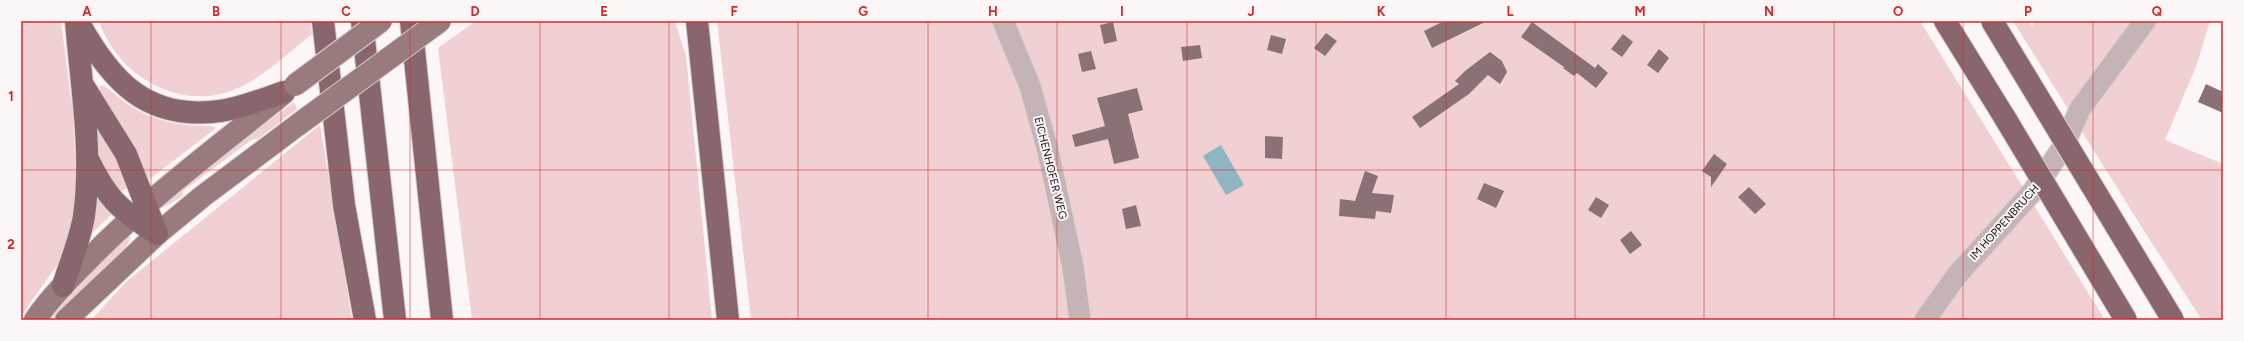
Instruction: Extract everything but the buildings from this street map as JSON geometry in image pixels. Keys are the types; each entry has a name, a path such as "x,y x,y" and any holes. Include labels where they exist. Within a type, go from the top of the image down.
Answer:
{"highway":[{"path":"63,286 81,228 87,158 77,21"},
{"path":"77,21 99,58 114,76 130,90 160,105 181,111 220,111 289,89"},
{"path":"323,21 344,205 365,320"},
{"path":"362,21 395,320"},
{"path":"411,21 442,320"},
{"path":"686,21 698,42"},
{"path":"697,21 728,320"},
{"path":"1946,21 2126,320"},
{"path":"1992,21 2173,320"},
{"path":"81,82 126,154 139,212"},
{"path":"87,158 104,190 139,212 157,234"}],"main road":[{"path":"35,320 63,286 105,242 139,212 289,89 382,21"},
{"path":"66,320 157,234 203,196 440,21"}],"street":[{"name":"EICHENHOFER WEG","path":"1003,21 1030,86 1055,178 1073,267 1080,320"},
{"name":"IM HOPPENBRUCH","path":"1925,320 1957,275 2034,190 2063,147 2080,108 2145,21"}],"shaded area":[{"path":"21,21 61,21 73,115 77,202 73,228 62,258 21,316"},
{"path":"99,21 310,21 312,34 258,77 248,83 217,95 195,96 174,93 154,85 136,73 120,58 108,41"},
{"path":"476,21 675,21 686,56 712,320 472,320 438,48"},
{"path":"717,21 994,21 1022,90 1051,193 1072,320 751,320"},
{"path":"1013,21 1920,21 2105,320 1091,320"},
{"path":"2013,21 2028,21 2032,26 2035,21 2210,21 2197,64 2165,140 2223,164 2223,320 2202,320 2146,234"},
{"path":"101,85 136,109 156,118 178,124 212,126 216,128 147,181 107,107 99,87"},
{"path":"294,102 297,109 258,139 253,139 183,191 183,196 166,206 159,207 158,204"},
{"path":"95,124 114,151 128,187 121,192 117,191 100,160"},
{"path":"320,125 352,320 91,320 127,281"},
{"path":"94,193 112,214 91,234"},
{"path":"131,233 129,242 125,248 50,320 44,320 71,287"}],"water":[{"path":"1221,145 1244,185 1226,195 1203,156"}]}
